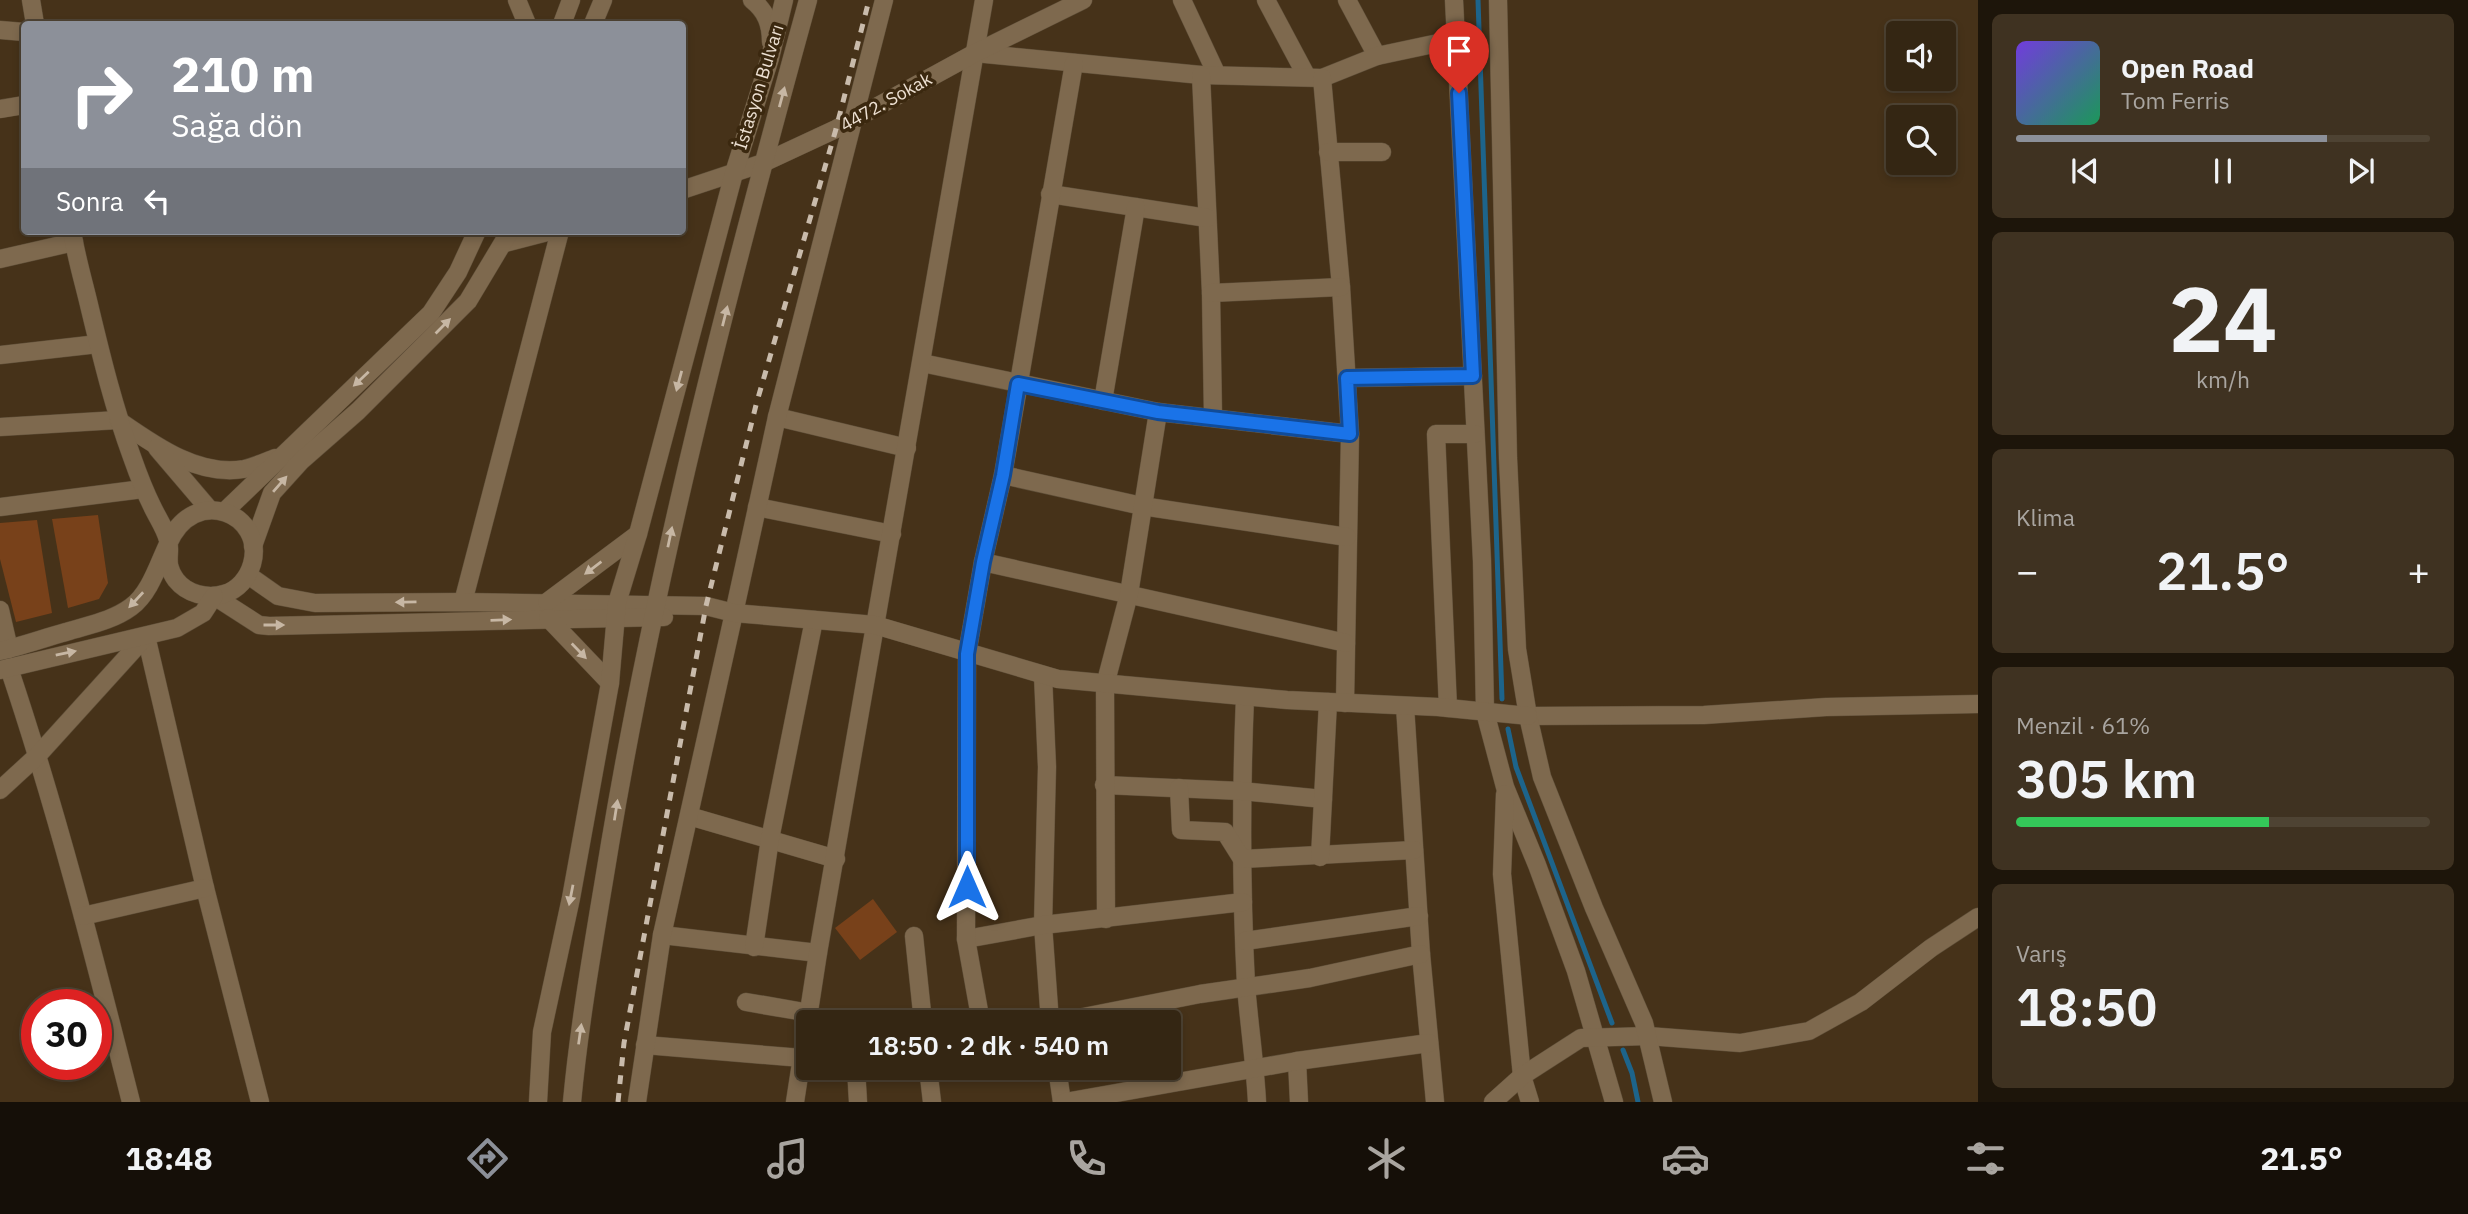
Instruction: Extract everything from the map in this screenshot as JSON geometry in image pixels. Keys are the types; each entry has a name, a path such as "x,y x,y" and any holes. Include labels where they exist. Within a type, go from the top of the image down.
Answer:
{"street":[{"path":"31,0 34,21"},
{"path":"517,0 526,21"},
{"path":"563,21 571,0"},
{"path":"594,21 603,0"},
{"path":"752,0 764,10 768,22 771,34 770,58"},
{"path":"778,2 800,3 802,0"},
{"name":"İstasyon Bulvarı","path":"572,1102 594,940 622,771 673,520 763,163 808,0"},
{"path":"638,1102 662,935 757,507 884,0"},
{"path":"810,1010 818,953 984,0"},
{"name":"4472. Sokak","path":"686,189 763,163 1083,0"},
{"path":"1182,0 1209,75 1207,218 1213,417"},
{"path":"1266,0 1314,78 1328,152 1347,378 1350,434 1346,643 1323,799 1320,857"},
{"path":"1347,0 1377,56"},
{"path":"1454,0 1482,561 1485,712 1505,788 1572,959 1614,1102"},
{"path":"1498,0 1512,555 1517,649 1542,777 1648,1036 1663,1102"},
{"name":"İstasyon Bulvarı","path":"538,1102 542,1032 571,898 610,683 616,610 734,173 770,58 778,2"},
{"path":"0,30 21,32"},
{"path":"975,53 1209,75 1314,78 1377,56 1457,39"},
{"path":"979,1010 966,939 967,654 983,562 1003,475 1074,63"},
{"path":"0,109 21,106"},
{"path":"1328,152 1382,152"},
{"path":"1050,194 1207,218"},
{"path":"1103,401 1136,207"},
{"path":"0,610 5,650 108,619 132,607 151,583 174,529 196,512 216,510 279,457 431,313 458,272 475,235"},
{"path":"463,602 559,235"},
{"path":"0,259 73,237 118,420 143,489 169,541 167,555 170,569 177,581 187,590 200,595 227,593 239,586 248,575 254,556 253,546 243,525 216,510 154,445"},
{"path":"253,546 272,493 301,461 358,411 468,301 508,237"},
{"path":"1211,293 1341,287"},
{"path":"0,355 98,344"},
{"path":"922,363 1158,412 1350,434"},
{"path":"1347,378 1473,376"},
{"path":"1106,919 1105,685 1129,594 1158,412"},
{"path":"778,417 907,448"},
{"path":"0,426 118,420 154,445 196,464 218,470 244,469 279,457"},
{"path":"1447,708 1436,433 1475,434"},
{"path":"1003,475 1142,506 1347,537"},
{"path":"0,507 143,489"},
{"path":"757,507 892,534"},
{"path":"548,610 638,534"},
{"path":"983,562 1346,643"},
{"path":"248,575 278,596 315,603 463,602 548,610 610,683"},
{"path":"214,596 259,625 269,626 548,610 654,610 704,617 734,612 875,625 1058,679 1245,697 1447,708 1528,716 1704,715 1826,707 1978,704"},
{"path":"131,1102 38,755 5,669 177,628 203,613 214,596"},
{"path":"754,947 770,839 814,620"},
{"path":"0,790 38,755 146,636"},
{"path":"146,636 205,888 260,1102"},
{"path":"1043,675 1047,767 1043,925 1049,1010"},
{"path":"1245,697 1241,791 1243,902 1246,987 1257,1102"},
{"path":"1405,706 1421,954 1435,1102"},
{"path":"1104,785 1241,791 1323,799"},
{"path":"1179,788 1181,830 1225,832 1242,859"},
{"path":"1505,788 1502,874 1522,1076 1530,1102"},
{"path":"689,816 836,859"},
{"path":"1242,859 1414,850"},
{"path":"83,916 205,888"},
{"path":"966,939 1043,925 1243,902"},
{"path":"1245,941 1419,916"},
{"path":"1493,1102 1522,1076 1581,1038 1648,1036 1740,1044 1809,1031 1861,1002 1931,948 1978,917"},
{"path":"662,935 818,953"},
{"path":"914,936 922,1010"},
{"path":"1119,1010 1200,994 1310,978 1421,954"},
{"path":"746,1002 796,1011"},
{"path":"1059,1080 1064,1102 1297,1062 1429,1043"},
{"path":"645,1045 796,1058"},
{"path":"1297,1062 1299,1102"},
{"path":"795,1102 798,1080"},
{"path":"857,1080 858,1102"},
{"path":"929,1080 932,1102"}],"building":[{"path":"98,515 108,583 99,599 68,608 52,519"},
{"path":"37,520 52,613 16,622 0,559 0,523"},
{"path":"873,899 897,932 860,960 835,928"}],"waterway":[{"path":"1478,0 1502,699"},
{"path":"1508,729 1516,767 1612,1023"},
{"path":"1623,1050 1632,1073 1638,1102"}],"railway":[{"path":"618,1102 624,1043 706,606 756,405 836,129 869,0"}],"route":[{"path":"967,887 967,654 983,562 1003,475 1018,384 1158,412 1350,434 1347,378 1473,376 1459,93"}]}
